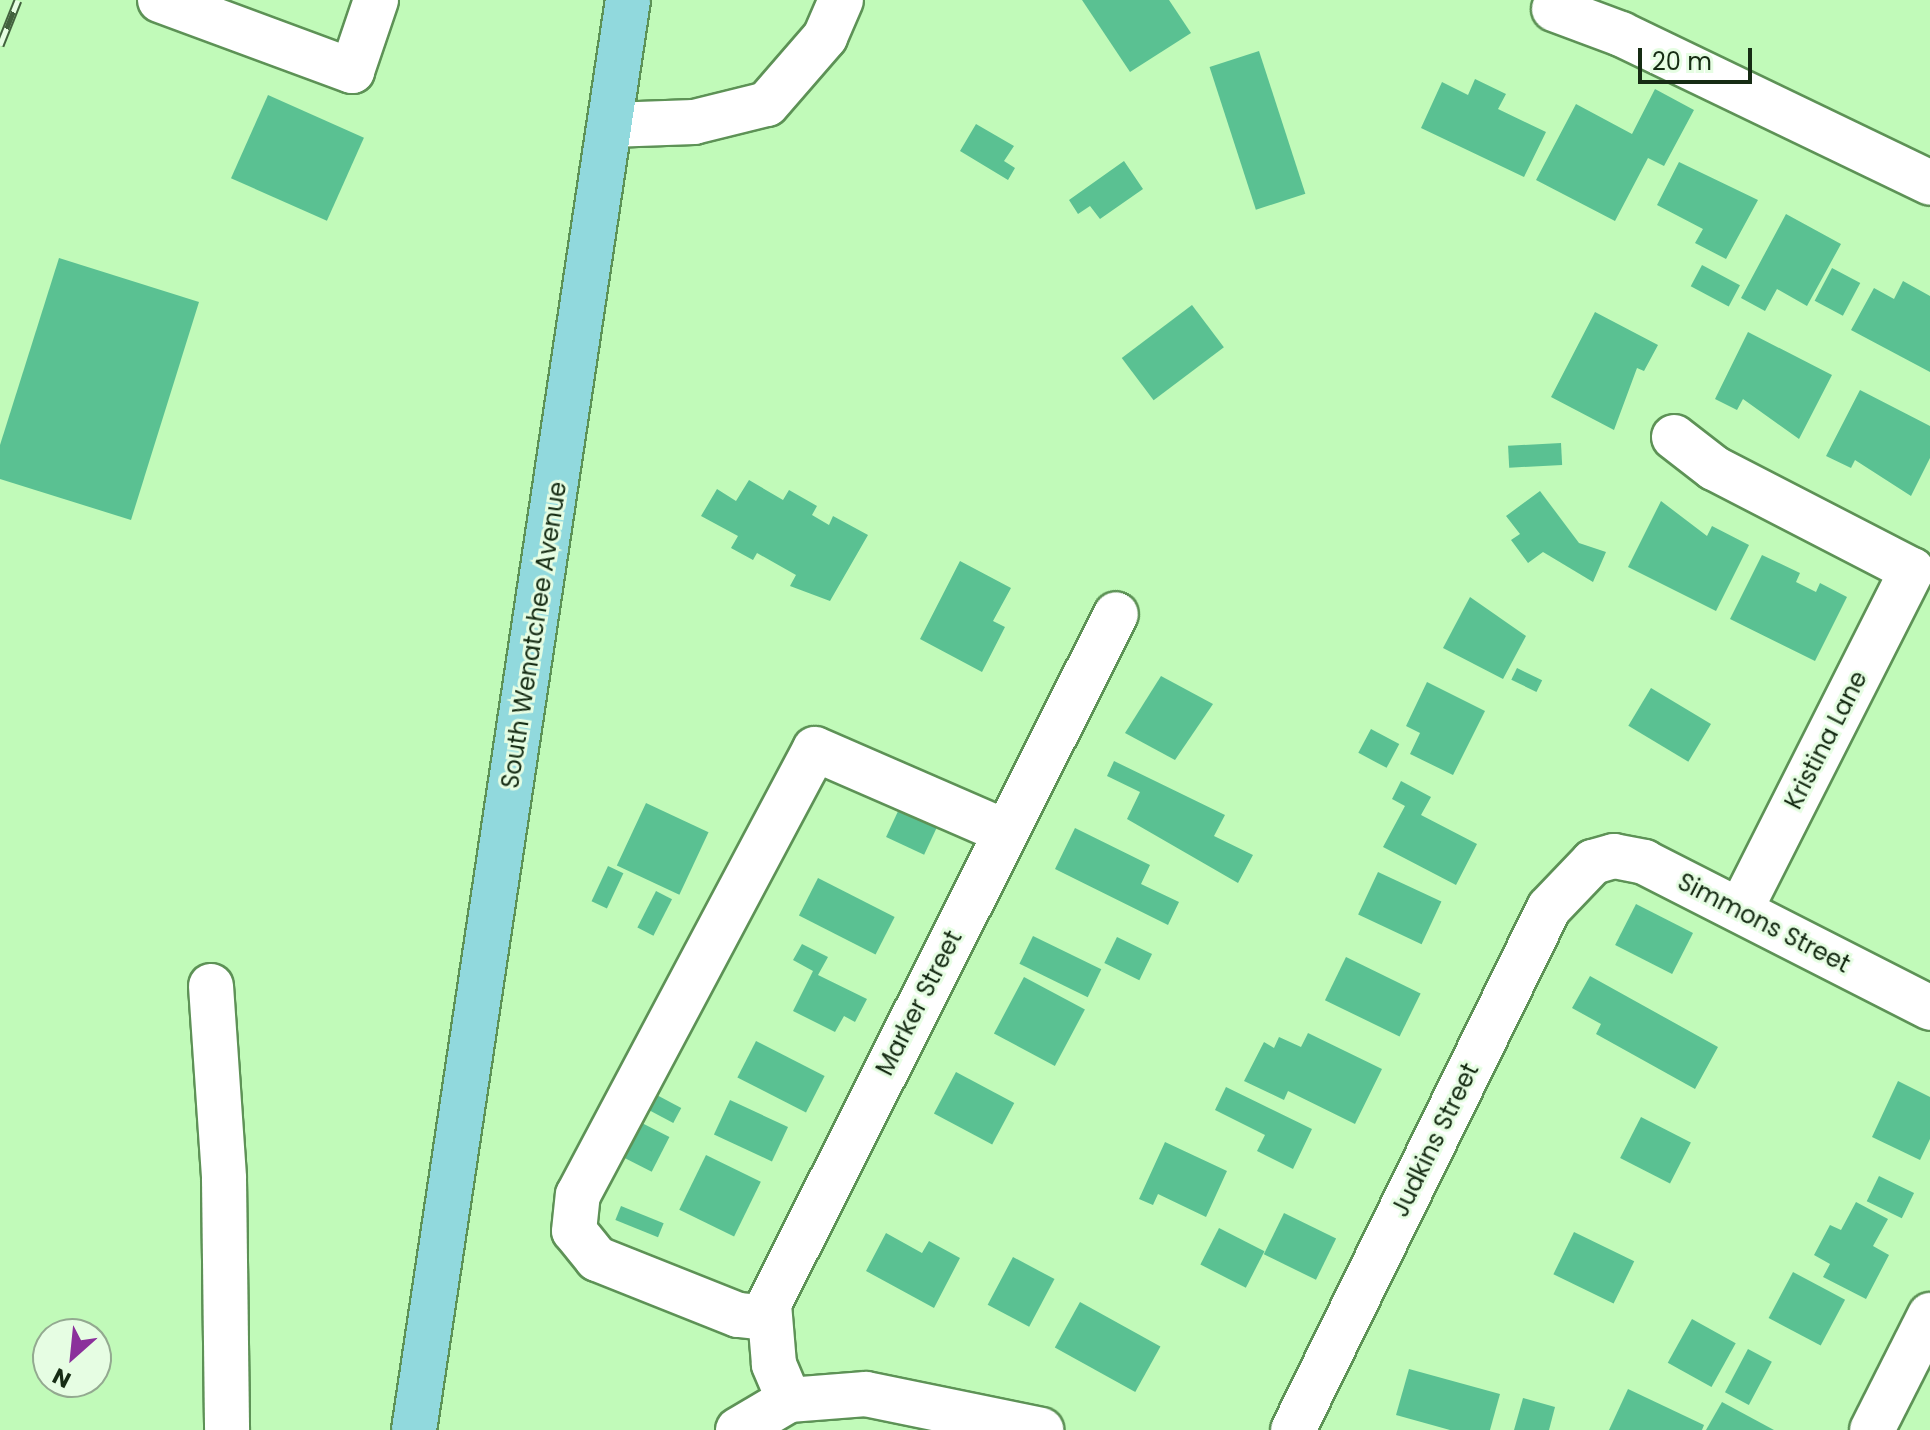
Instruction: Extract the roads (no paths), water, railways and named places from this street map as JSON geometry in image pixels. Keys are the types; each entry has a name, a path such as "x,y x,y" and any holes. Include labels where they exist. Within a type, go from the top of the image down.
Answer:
{"main road":[{"name":"South Wenatchee Avenue","path":"414,1430 628,0"}],"street":[{"path":"160,0 352,71 376,0"},
{"path":"610,125 694,122 767,104 825,37 841,0"},
{"path":"1554,9 1621,34 1930,183"},
{"name":"Kristina Lane","path":"1674,437 1714,468 1921,575 1740,910"},
{"name":"Marker Street","path":"789,1400 774,1364 768,1318 783,1271 1116,614"},
{"path":"768,1318 738,1315 597,1259 574,1231 578,1195 815,749 1006,832"},
{"name":"Simmons Street","path":"1593,862 1644,862 1930,1008"},
{"name":"Judkins Street","path":"1293,1430 1549,908 1593,862"},
{"path":"211,986 224,1179 227,1430"},
{"path":"1872,1430 1930,1315"},
{"path":"738,1430 789,1400 866,1394 1041,1430"}],"railway":[{"path":"0,45 18,0"}]}
